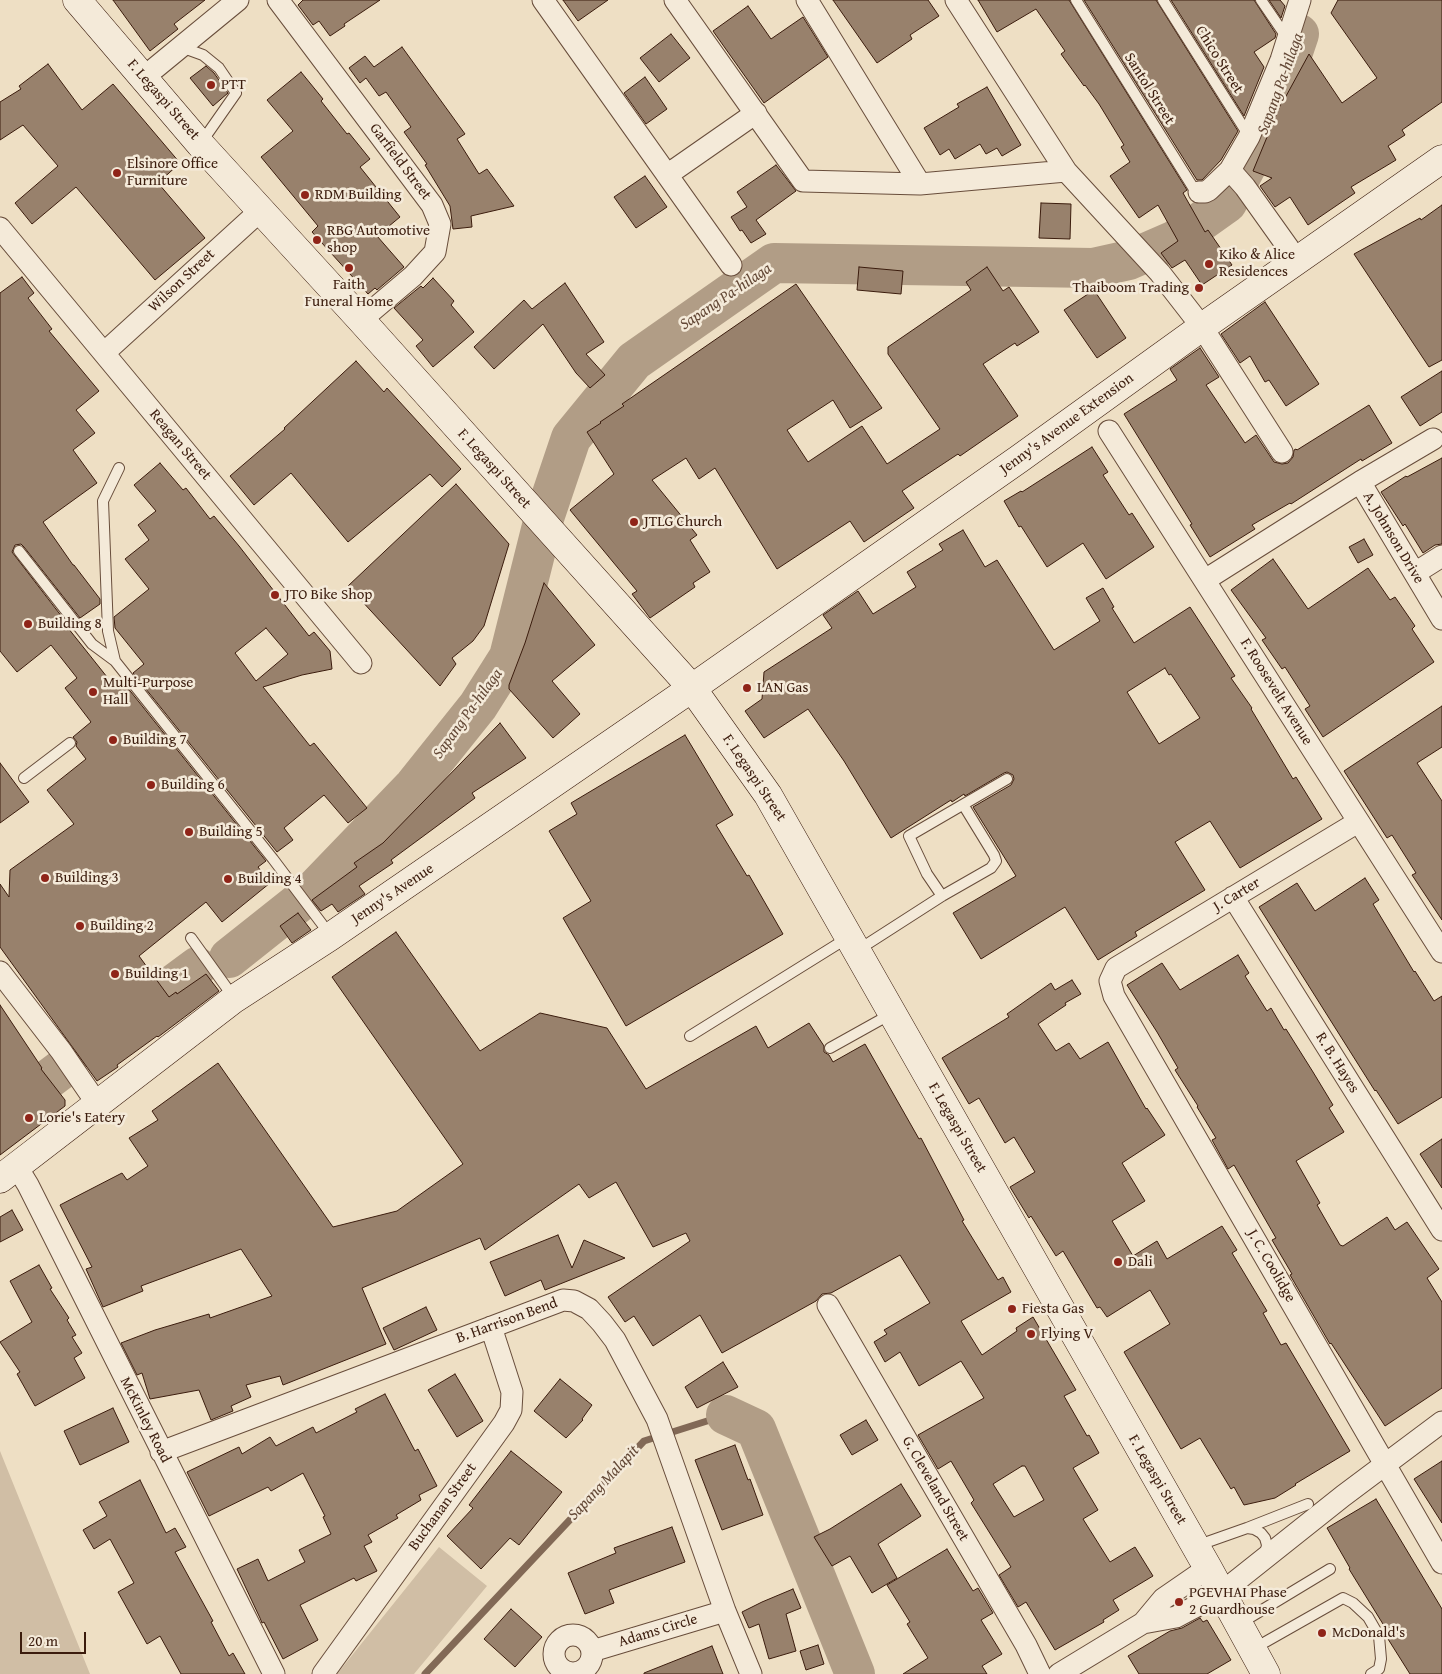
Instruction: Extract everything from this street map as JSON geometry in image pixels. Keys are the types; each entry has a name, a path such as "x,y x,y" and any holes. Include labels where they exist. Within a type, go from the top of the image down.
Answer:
{"main road":[{"name":"F. Legaspi Street","path":"77,0 200,144 692,688 768,795 1266,1674"},
{"name":"Jenny's Avenue Extension","path":"692,688 1020,459 1202,327 1442,159"},
{"name":"Jenny's Avenue","path":"8,1173 234,998 331,936 692,688"}],"street":[{"path":"143,78 238,0"},
{"name":"Garfield Street","path":"278,0 432,205 440,224 435,252 413,276 361,320"},
{"path":"544,0 731,266"},
{"path":"675,0 803,181 920,184 1066,171"},
{"path":"806,0 920,184"},
{"path":"956,0 1066,171 1160,274 1202,327 1282,452"},
{"path":"1199,192 1205,192 1237,178 1250,137 1281,60 1300,0"},
{"path":"667,175 756,113"},
{"path":"1237,178 1297,260"},
{"name":"Wilson Street","path":"104,353 261,210"},
{"name":"Reagan Street","path":"0,228 361,662"},
{"name":"F. Roosevelt Avenue","path":"1109,431 1442,952"},
{"path":"1205,580 1432,439"},
{"name":"A. Johnson Drive","path":"1360,482 1442,619"},
{"path":"1415,573 1442,556"},
{"name":"J. Carter","path":"1116,968 1358,822"},
{"name":"R. B. Hayes","path":"1233,897 1442,1230"},
{"name":"J. C. Coolidge","path":"1116,968 1110,981 1114,996 1442,1563"},
{"path":"0,972 61,1051 98,1105"},
{"name":"McKinley Road","path":"8,1173 28,1185 274,1674"},
{"name":"B. Harrison Bend","path":"161,1452 563,1300 574,1301 589,1309 615,1340 657,1419 725,1611 751,1674"},
{"name":"G. Cleveland Street","path":"828,1305 1026,1645 1040,1674"},
{"name":"Buchanan Street","path":"323,1674 504,1423 511,1410 512,1392 491,1327"},
{"path":"1143,1623 1176,1618 1221,1593 1343,1496 1442,1422"},
{"path":"1308,1504 1343,1496"},
{"path":"1059,1674 1143,1623 1202,1558"},
{"name":"Adams Circle","path":"592,1651 725,1611"}],"lane":[{"name":"Santol Street","path":"1076,0 1194,189 1199,192"},
{"name":"Chico Street","path":"1163,0 1250,137"},
{"path":"1261,0 1288,39"},
{"path":"180,47 203,55 219,68 236,93 200,144"},
{"path":"116,661 108,632 103,501 119,468"},
{"path":"19,551 92,644 116,661 273,859 331,936"},
{"path":"24,778 70,743"},
{"path":"942,896 927,874 909,836 964,806 1007,779"},
{"path":"690,1036 991,868 996,861 994,855 964,806"},
{"path":"191,938 234,998"},
{"path":"830,1048 892,1014"},
{"path":"1202,1558 1247,1528 1308,1504"},
{"path":"1247,1528 1254,1529 1265,1538 1267,1545 1264,1558"},
{"path":"1238,1624 1330,1568"},
{"path":"1252,1650 1343,1598 1352,1602 1368,1617 1379,1636 1381,1648 1379,1669 1371,1674"}],"shaded area":[{"path":"0,1451 90,1674 0,1674"},
{"path":"439,1547 487,1586 414,1674 337,1674"}],"building":[{"path":"113,0 205,0 174,24 178,29 150,51"},
{"path":"303,0 380,0 344,24 345,26 330,36 319,21 313,25 298,5"},
{"path":"563,0 608,0 578,21"},
{"path":"833,0 928,0 939,16 910,35 912,39 877,63"},
{"path":"978,0 1069,0 1187,190 1183,193 1205,232 1208,230 1232,265 1202,285 1185,260 1172,268 1161,253 1178,241 1158,205 1139,218 1110,176 1130,162 1121,147 1124,145 1099,104 1061,54 1065,51 1036,9 997,32"},
{"path":"1084,0 1156,0 1238,131 1221,160 1202,180 1197,180"},
{"path":"1171,0 1254,0 1276,34 1275,38 1254,52 1264,67 1244,116"},
{"path":"1269,0 1280,0 1285,6 1281,18"},
{"path":"1338,0 1442,0 1442,102 1402,130 1405,135 1388,146 1396,160 1351,187 1355,193 1308,225 1290,197 1275,207 1260,186 1272,178 1253,171 1284,96 1285,98 1309,54 1342,103 1377,78 1331,13"},
{"path":"748,6 771,39 803,17 828,57 764,103 713,31"},
{"path":"671,34 690,58 659,82 640,58"},
{"path":"402,47 465,134 457,139 479,174 487,169 514,206 471,216 472,227 453,229 450,206 425,165 427,164 404,132 411,127 386,92 379,96 366,78 360,83 349,68 365,56 374,67"},
{"name":"Elsinore Office Furniture","path":"48,64 82,110 113,84 180,163 158,183 205,238 155,280 76,187 32,224 15,203 58,166 23,125 0,140 0,102 21,89 19,86"},
{"name":"PTT","path":"206,66 214,73 228,93 213,106 190,78"},
{"path":"301,72 323,99 321,101 347,134 349,133 370,159 360,167 400,217 377,236 404,267 377,290 375,288 368,294 312,232 318,226 261,157 293,131 267,100"},
{"path":"645,77 667,109 646,124 624,93"},
{"path":"987,87 1021,145 1002,156 997,148 986,154 980,144 955,159 949,149 940,155 924,128 959,107 957,104"},
{"path":"776,165 796,191 756,220 766,234 751,243 731,217 747,207 737,192"},
{"path":"645,176 667,207 636,228 614,197"},
{"path":"1041,203 1071,204 1070,239 1039,238"},
{"path":"1442,205 1442,360 1429,367 1354,254 1420,218 1421,220"},
{"path":"859,267 903,271 901,294 857,290"},
{"path":"987,267 1003,291 1009,287 1039,332 1017,346 1015,343 983,364 1018,416 960,456 958,454 902,491 914,508 864,542 850,521 777,569 715,468 699,479 686,458 652,480 697,535 690,540 710,572 693,583 695,587 650,618 632,594 637,591 570,510 614,474 587,432 624,406 622,404 796,284 882,408 850,428 833,400 787,430 808,462 862,426 887,464 940,429 888,354 888,347 971,290 966,282"},
{"path":"22,277 34,293 28,298 52,329 49,331 99,391 76,410 95,433 73,450 97,483 43,522 100,599 100,604 80,618 21,544 15,545 12,552 69,626 68,628 115,687 123,682 266,861 258,867 270,883 222,922 206,902 139,956 169,997 176,992 177,994 206,974 219,991 97,1081 0,947 0,884 9,897 10,870 74,824 47,790 86,759 76,746 77,742 73,737 91,722 65,688 77,678 51,645 17,672 0,651 0,293"},
{"path":"433,278 454,301 451,305 474,332 433,367 416,346 423,340 394,308 421,286 423,288"},
{"path":"565,283 604,342 586,354 605,375 590,388 576,373 543,324 494,369 474,347 524,300 532,309"},
{"path":"1094,290 1126,338 1097,358 1064,310"},
{"path":"1265,302 1319,384 1286,406 1269,380 1265,382 1250,356 1240,363 1221,334"},
{"path":"1200,348 1219,377 1206,385 1245,443 1256,435 1274,462 1288,463 1293,457 1294,450 1297,450 1369,405 1392,443 1362,461 1361,459 1291,504 1252,525 1255,529 1210,557 1190,525 1192,524 1124,414 1177,380 1170,369"},
{"path":"356,361 384,392 387,388 461,469 442,487 430,474 348,542 291,473 254,505 230,476 285,429"},
{"path":"1442,371 1442,412 1420,426 1401,397"},
{"path":"1092,447 1108,472 1103,475 1129,515 1132,513 1154,547 1106,579 1083,543 1047,567 1021,526 1019,527 1004,501 1022,492"},
{"path":"1442,458 1442,544 1435,545 1423,553 1405,524 1403,526 1381,492 1406,476"},
{"path":"160,463 183,490 186,488 210,519 214,516 309,636 314,632 330,651 332,669 302,675 263,687 310,746 314,743 367,808 348,823 324,795 284,828 293,840 277,852 133,673 144,664 115,628 114,617 149,589 125,559 149,540 138,525 156,511 134,485","holes":["266,628 288,654 256,681 235,653"]},
{"path":"456,484 509,544 484,626 473,641 452,658 456,664 440,686 348,586"},
{"path":"963,530 985,567 997,560 1054,650 1100,621 1086,598 1103,588 1114,607 1112,608 1134,643 1190,607 1235,676 1231,678 1252,708 1293,779 1296,777 1322,819 1240,868 1210,821 1175,842 1205,890 1135,932 1137,936 1098,960 1065,907 981,959 953,913 1016,876 973,807 1011,785 1014,779 1013,775 1007,772 1004,773 965,796 964,794 952,802 951,800 891,838 844,761 808,709 764,738 745,711 762,699 764,672 832,628 823,615 858,591 873,614 916,587 907,572 943,550 939,544","holes":["1165,668 1169,675 1171,674 1200,718 1159,744 1127,692"]},
{"path":"1364,539 1373,555 1358,563 1349,547"},
{"path":"1273,559 1308,609 1368,568 1390,600 1395,597 1415,626 1412,629 1434,662 1323,737 1305,709 1310,706 1285,667 1282,669 1262,640 1266,638 1231,590"},
{"path":"544,583 595,645 552,681 580,714 553,738 509,689"},
{"path":"1442,706 1442,747 1417,763 1442,801 1442,920 1412,875 1416,873 1392,835 1387,838 1344,771"},
{"path":"500,723 526,758 472,793 475,798 391,860 393,863 359,886 365,894 338,912 332,904 321,911 312,900 357,867 354,863 383,843"},
{"path":"685,735 733,815 716,825 747,876 749,875 783,934 626,1026 563,918 591,901 549,831 577,814 571,803"},
{"path":"0,763 29,802 0,823"},
{"path":"1365,878 1379,900 1373,904 1414,972 1434,1001 1442,996 1442,1097 1398,1124 1375,1091 1259,907 1297,883 1315,911"},
{"path":"298,913 311,930 292,943 280,926"},
{"path":"396,932 480,1051 540,1013 607,1028 646,1089 756,1026 768,1048 809,1023 824,1046 824,1052 829,1055 833,1062 865,1044 919,1139 921,1138 964,1220 962,1221 998,1280 1003,1277 1011,1292 961,1321 982,1355 1017,1331 1016,1328 1033,1317 1076,1390 1064,1396 1099,1453 1073,1468 1098,1510 1083,1519 1110,1562 1135,1547 1153,1576 1113,1600 1119,1610 1103,1620 1104,1622 1055,1650 1026,1602 1018,1607 999,1575 1011,1567 971,1503 974,1500 951,1461 938,1469 918,1435 984,1398 961,1361 919,1386 900,1352 885,1362 874,1342 887,1334 884,1330 930,1303 900,1255 831,1293 822,1294 816,1301 722,1353 700,1315 653,1346 634,1316 625,1322 608,1297 690,1241 686,1233 653,1247 616,1182 589,1198 579,1184 485,1250 480,1238 362,1288 386,1344 283,1385 280,1376 246,1385 251,1397 231,1406 233,1411 211,1420 199,1390 150,1399 142,1373 137,1375 121,1343 155,1330 209,1314 210,1318 272,1296 241,1249 141,1286 143,1291 103,1307 86,1269 92,1267 60,1205 122,1173 127,1180 148,1166 129,1138 158,1120 152,1111 218,1063 333,1227 397,1211 463,1164 332,977","holes":["1025,1466 1044,1500 1014,1517 993,1484"]},
{"path":"1238,955 1249,973 1245,976 1267,1011 1271,1008 1284,1030 1286,1029 1333,1105 1329,1108 1344,1132 1296,1161 1320,1203 1317,1205 1340,1245 1343,1246 1387,1217 1395,1230 1407,1222 1439,1269 1427,1278 1442,1302 1442,1388 1385,1426 1330,1344 1272,1240 1276,1238 1234,1165 1228,1169 1212,1140 1216,1138 1175,1070 1178,1068 1127,985 1162,963 1180,990"},
{"path":"1072,980 1081,994 1065,1003 1066,1005 1038,1024 1056,1051 1069,1043 1080,1059 1108,1042 1146,1109 1165,1135 1122,1163 1145,1201 1112,1221 1133,1256 1157,1241 1167,1259 1222,1226 1237,1250 1232,1253 1267,1311 1263,1313 1281,1345 1286,1343 1350,1451 1275,1498 1244,1505 1234,1487 1231,1489 1200,1438 1181,1449 1124,1352 1170,1324 1150,1290 1107,1317 1100,1307 1097,1308 1063,1251 1056,1256 1010,1187 1035,1172 1014,1137 1005,1143 979,1098 969,1104 942,1058 1009,1017 1007,1014 1051,983 1055,990"},
{"path":"0,1005 41,1069 65,1100 65,1106 0,1155"},
{"path":"1442,1139 1442,1188 1420,1154"},
{"path":"12,1210 23,1230 0,1242 0,1217"},
{"path":"558,1235 572,1268 584,1240 625,1258 545,1290 541,1280 505,1296 490,1262"},
{"path":"39,1265 52,1288 50,1289 69,1318 67,1320 76,1335 72,1337 82,1353 74,1358 85,1378 35,1406 17,1374 20,1372 0,1342 32,1322 10,1281"},
{"path":"426,1307 437,1330 394,1350 383,1328"},
{"path":"723,1362 738,1387 697,1408 685,1387"},
{"path":"455,1374 483,1421 457,1437 428,1390"},
{"path":"560,1379 592,1405 583,1420 566,1438 534,1411"},
{"path":"385,1394 415,1451 418,1449 437,1486 419,1495 421,1500 396,1515 398,1518 368,1535 372,1542 364,1546 377,1571 356,1581 354,1578 300,1605 318,1640 283,1659 264,1622 262,1623 237,1569 258,1559 268,1581 305,1562 299,1550 331,1534 323,1517 325,1516 303,1473 271,1491 268,1487 209,1516 187,1472 239,1447 242,1454 270,1437 276,1446 313,1427 316,1433 357,1412 355,1409"},
{"path":"113,1408 129,1442 80,1465 64,1431"},
{"path":"866,1420 878,1440 852,1455 840,1435"},
{"path":"735,1445 763,1515 722,1530 695,1460"},
{"path":"511,1451 562,1492 519,1545 510,1538 481,1569 447,1536 473,1508 469,1505"},
{"path":"1442,1461 1442,1523 1414,1479"},
{"path":"140,1480 166,1533 175,1528 186,1547 175,1552 213,1621 211,1622 229,1656 233,1653 245,1674 181,1674 160,1636 147,1644 118,1592 134,1583 110,1539 94,1549 83,1530 107,1516 99,1502"},
{"path":"901,1484 921,1516 878,1544 897,1578 872,1593 850,1556 832,1566 814,1537"},
{"path":"1376,1499 1442,1609 1442,1674 1410,1674 1388,1639 1391,1637 1349,1569 1327,1528"},
{"path":"672,1527 685,1562 609,1590 614,1603 585,1614 568,1573 616,1553 614,1548"},
{"path":"947,1549 973,1591 978,1588 993,1613 981,1620 1002,1654 982,1666 987,1674 903,1674 928,1658 907,1624 910,1622 887,1585"},
{"path":"793,1589 801,1608 786,1614 796,1651 769,1659 759,1624 749,1628 742,1612"},
{"path":"511,1609 542,1637 515,1667 484,1639"},
{"path":"1200,1618 1203,1622 1207,1620 1231,1660 1207,1674 1139,1674 1128,1656 1170,1631 1182,1628"},
{"path":"818,1645 824,1664 806,1670 800,1651"},
{"path":"712,1646 723,1674 644,1674 644,1673"}],"waterway":[{"name":"Sapang Pa-hilaga","path":"311,893 414,786 478,706 509,657 544,518 571,438 634,361 774,263 1093,268 1129,260 1175,240 1227,203 1269,123 1299,34"},
{"name":"Sapang Pa-hilaga","path":"229,958 297,904"},
{"name":"Sapang Pa-hilaga","path":"120,1024 197,967"},
{"name":"Sapang Pa-hilaga","path":"0,1111 2,1114 66,1066"},
{"name":"Sapang Malapit","path":"425,1674 644,1441 726,1415"},
{"name":"Sapang Malapit","path":"726,1415 756,1429 855,1674"}],"place":[{"name":"PTT","path":"211,85"},
{"name":"Elsinore Office Furniture","path":"117,173"},
{"name":"RDM Building","path":"305,195"},
{"name":"RBG Automotive shop","path":"317,240"},
{"name":"Kiko & Alice Residences","path":"1209,264"},
{"name":"Faith Funeral Home","path":"349,268"},
{"name":"Thaiboom Trading","path":"1199,288"},
{"name":"JTLG Church","path":"634,522"},
{"name":"JTO Bike Shop","path":"275,595"},
{"name":"Building 8","path":"28,624"},
{"name":"LAN Gas","path":"747,688"},
{"name":"Multi-Purpose Hall","path":"93,692"},
{"name":"Building 7","path":"113,740"},
{"name":"Building 6","path":"151,785"},
{"name":"Building 5","path":"189,832"},
{"name":"Building 3","path":"45,878"},
{"name":"Building 4","path":"228,879"},
{"name":"Building 2","path":"80,926"},
{"name":"Building 1","path":"115,974"},
{"name":"Lorie's Eatery","path":"29,1118"},
{"name":"Dali","path":"1118,1262"},
{"name":"Fiesta Gas","path":"1012,1309"},
{"name":"Flying V","path":"1031,1334"},
{"name":"PGEVHAI Phase 2 Guardhouse","path":"1179,1602"},
{"name":"McDonald's","path":"1322,1633"}]}
